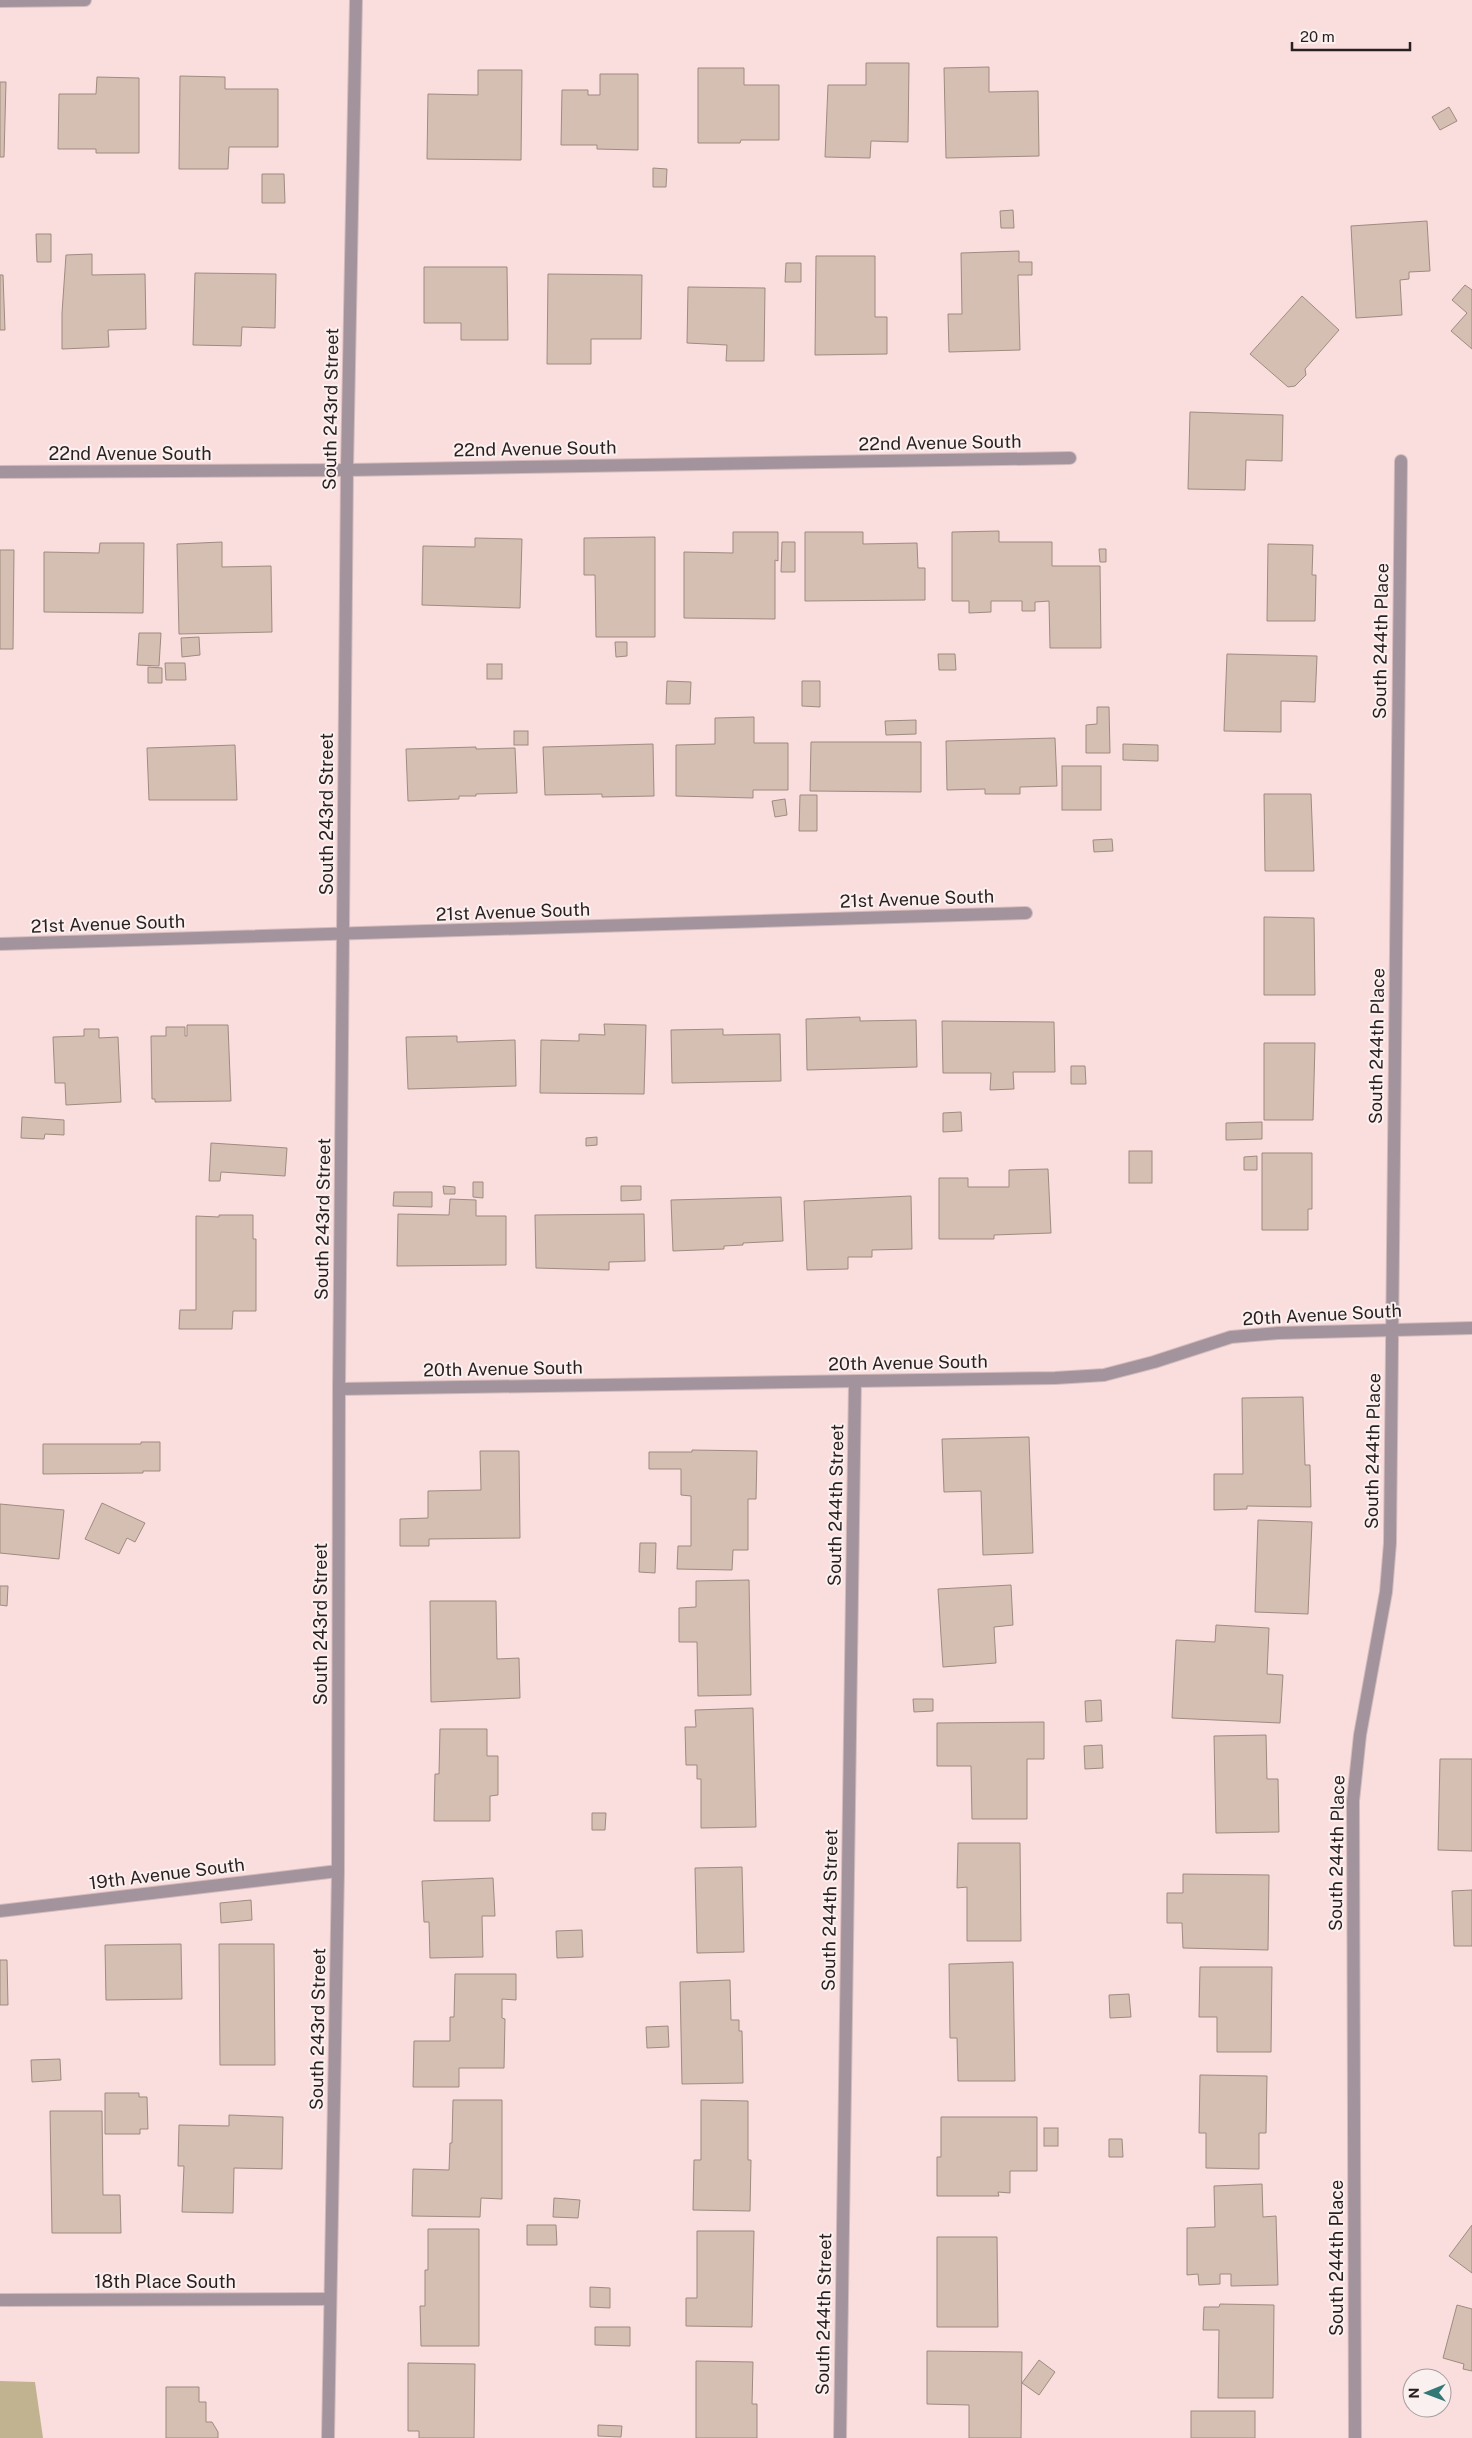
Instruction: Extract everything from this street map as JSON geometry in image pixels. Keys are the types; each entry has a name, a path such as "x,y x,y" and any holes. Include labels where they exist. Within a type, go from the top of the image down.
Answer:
{"street":[{"path":"0,2 85,0"},
{"name":"South 243rd Street","path":"328,2438 338,1871 338,1389 344,935 347,470 356,0"},
{"name":"22nd Avenue South","path":"0,472 347,470 1070,458"},
{"name":"South 244th Place","path":"1355,2438 1353,1801 1360,1735 1386,1592 1390,1543 1400,461"},
{"name":"21st Avenue South","path":"0,944 1026,913"},
{"name":"20th Avenue South","path":"338,1389 1055,1378 1104,1374 1154,1362 1231,1337 1278,1333 1472,1328"},
{"name":"South 244th Street","path":"840,2438 855,1382"},
{"name":"19th Avenue South","path":"0,1911 338,1871"},
{"name":"18th Place South","path":"0,2300 330,2299"}],"shaded area":[{"path":"0,2381 35,2382 43,2438 0,2438"}],"building":[{"path":"866,63 909,63 908,142 871,141 870,158 825,157 828,85 866,85"},
{"path":"989,67 989,92 1038,91 1039,156 946,158 944,68"},
{"path":"698,68 744,68 744,85 779,85 779,140 741,140 740,143 698,143"},
{"path":"478,70 522,70 521,160 427,159 428,94 478,95"},
{"path":"600,74 638,74 638,150 597,149 597,145 561,145 562,90 588,90 588,95 600,95"},
{"path":"180,76 225,77 225,89 278,89 278,147 229,147 228,169 179,169"},
{"path":"97,77 139,78 139,153 96,153 96,149 58,149 59,94 96,94"},
{"path":"0,82 6,82 4,157 0,157"},
{"path":"1449,107 1457,121 1440,130 1432,117"},
{"path":"653,168 667,169 666,187 653,187"},
{"path":"262,174 284,174 285,203 262,203"},
{"path":"1013,210 1014,228 1001,228 1000,211"},
{"path":"1427,221 1430,271 1409,272 1409,279 1400,280 1402,315 1356,318 1351,226"},
{"path":"36,234 51,234 51,262 37,262"},
{"path":"1019,251 1019,262 1032,262 1032,275 1018,275 1020,350 949,352 948,314 962,314 961,253"},
{"path":"92,254 92,275 145,274 146,329 108,330 109,347 62,349 62,313 66,255"},
{"path":"816,256 875,256 875,317 887,317 887,354 815,355"},
{"path":"786,263 801,263 801,282 785,282"},
{"path":"424,267 507,267 508,340 461,340 461,323 424,323"},
{"path":"195,273 276,274 275,328 242,327 241,346 193,345"},
{"path":"548,274 642,275 641,339 591,339 591,364 547,364"},
{"path":"0,275 3,275 5,330 0,330"},
{"path":"1465,285 1472,290 1472,349 1451,331 1467,313 1452,300"},
{"path":"688,287 765,288 764,361 726,361 727,345 687,343"},
{"path":"1302,296 1339,330 1305,369 1306,375 1295,386 1288,387 1250,354"},
{"path":"1190,412 1283,415 1282,461 1246,460 1245,490 1188,489"},
{"path":"999,531 999,542 1052,542 1052,566 1100,566 1101,648 1050,648 1049,601 1035,602 1035,611 1022,611 1022,601 991,601 991,612 969,613 969,601 952,601 952,532"},
{"path":"733,532 778,532 778,561 775,560 775,619 684,618 684,552 733,553"},
{"path":"805,532 863,532 863,544 917,543 918,568 925,568 925,600 805,601"},
{"path":"655,537 655,637 596,637 595,575 584,575 584,538"},
{"path":"475,538 522,539 520,608 422,605 423,546 475,547"},
{"path":"222,542 222,567 271,566 272,632 179,634 177,544"},
{"path":"782,542 795,542 795,572 781,572"},
{"path":"100,543 144,543 143,613 44,612 44,552 99,553"},
{"path":"1268,544 1313,545 1312,575 1316,575 1315,621 1267,621"},
{"path":"1099,549 1106,549 1106,562 1100,562"},
{"path":"0,550 14,550 13,649 0,649"},
{"path":"139,633 161,633 159,666 137,665"},
{"path":"199,637 200,655 182,657 181,638"},
{"path":"615,642 627,642 627,656 616,657"},
{"path":"938,654 955,654 956,670 939,670"},
{"path":"1227,654 1317,656 1315,702 1281,701 1281,732 1224,731"},
{"path":"165,663 185,663 186,680 166,680"},
{"path":"487,664 502,664 502,679 487,679"},
{"path":"148,667 162,668 162,683 148,683"},
{"path":"667,681 691,682 690,704 666,704"},
{"path":"802,681 820,681 820,707 802,706"},
{"path":"1097,707 1109,707 1110,753 1086,753 1086,725 1097,724"},
{"path":"754,717 754,743 788,743 788,790 753,790 753,798 676,796 676,745 715,744 715,718"},
{"path":"916,720 916,734 886,735 885,721"},
{"path":"514,731 528,731 528,745 514,745"},
{"path":"1055,738 1057,786 1020,787 1020,794 985,794 985,789 947,790 946,741"},
{"path":"811,742 921,742 921,792 810,791"},
{"path":"653,744 654,796 602,797 602,794 545,795 543,747"},
{"path":"1123,744 1158,745 1158,761 1123,760"},
{"path":"235,745 237,800 149,800 147,748"},
{"path":"476,747 476,749 515,748 517,793 476,794 476,796 459,796 459,799 408,801 406,749"},
{"path":"1062,766 1101,766 1101,810 1062,810"},
{"path":"1264,794 1311,794 1314,871 1265,871"},
{"path":"800,795 817,795 817,831 799,831"},
{"path":"785,799 787,815 775,817 772,801"},
{"path":"1112,839 1113,851 1094,852 1093,840"},
{"path":"1264,917 1314,918 1315,995 1264,995"},
{"path":"860,1017 860,1021 916,1020 917,1067 807,1070 806,1019"},
{"path":"942,1021 1054,1022 1055,1072 1013,1072 1014,1089 990,1090 991,1073 943,1073"},
{"path":"604,1024 646,1025 644,1094 540,1093 541,1040 579,1041 579,1034 605,1035"},
{"path":"187,1025 228,1025 231,1101 155,1102 155,1099 152,1099 151,1036 166,1036 166,1027 185,1027 185,1036 187,1036"},
{"path":"84,1029 99,1029 99,1038 118,1037 121,1102 66,1105 65,1083 55,1083 53,1037 84,1036"},
{"path":"723,1029 723,1035 780,1034 781,1081 672,1083 671,1030"},
{"path":"457,1036 457,1042 515,1040 516,1086 408,1089 406,1037"},
{"path":"1264,1043 1315,1043 1313,1120 1264,1120"},
{"path":"1071,1066 1085,1066 1086,1084 1071,1084"},
{"path":"961,1112 962,1131 943,1132 943,1113"},
{"path":"22,1117 64,1120 64,1135 45,1134 44,1139 21,1138"},
{"path":"1262,1122 1262,1139 1226,1140 1226,1123"},
{"path":"597,1137 597,1145 586,1146 586,1138"},
{"path":"211,1143 287,1148 285,1176 221,1172 220,1181 209,1181"},
{"path":"1129,1151 1152,1151 1152,1183 1129,1183"},
{"path":"1262,1153 1312,1153 1312,1209 1308,1209 1308,1230 1262,1230"},
{"path":"1257,1156 1257,1170 1244,1170 1244,1157"},
{"path":"1048,1169 1051,1233 994,1235 994,1239 939,1239 939,1178 968,1178 968,1187 1009,1187 1009,1170"},
{"path":"473,1182 483,1182 483,1198 473,1197"},
{"path":"443,1186 455,1187 455,1194 444,1194"},
{"path":"621,1186 641,1186 641,1200 621,1201"},
{"path":"394,1192 432,1192 432,1207 393,1206"},
{"path":"911,1196 912,1249 872,1250 872,1257 848,1257 848,1269 807,1270 804,1201"},
{"path":"781,1197 783,1241 743,1243 743,1245 724,1246 724,1249 673,1251 671,1200"},
{"path":"450,1199 476,1200 476,1216 506,1216 506,1265 397,1266 398,1214 449,1215"},
{"path":"644,1214 645,1261 609,1262 609,1270 536,1268 535,1215"},
{"path":"219,1215 253,1215 253,1239 256,1239 256,1311 233,1311 232,1329 179,1329 180,1310 196,1310 196,1216 219,1217"},
{"path":"1303,1397 1305,1465 1310,1465 1311,1507 1247,1506 1247,1509 1214,1510 1214,1474 1243,1474 1242,1398"},
{"path":"1029,1437 1033,1553 983,1555 981,1491 944,1492 942,1439"},
{"path":"141,1442 160,1442 160,1471 143,1471 143,1473 43,1474 43,1444 141,1444"},
{"path":"692,1450 757,1451 756,1499 748,1499 748,1550 733,1550 732,1570 677,1569 678,1546 691,1546 691,1496 681,1495 681,1469 649,1469 649,1452 692,1452"},
{"path":"480,1451 519,1451 520,1538 429,1539 429,1546 400,1546 400,1519 428,1518 428,1491 481,1490"},
{"path":"102,1503 145,1523 135,1542 127,1538 119,1554 85,1539"},
{"path":"0,1504 64,1510 59,1559 0,1553"},
{"path":"1258,1520 1312,1522 1308,1614 1255,1612"},
{"path":"640,1543 656,1543 655,1573 639,1572"},
{"path":"749,1580 751,1695 698,1696 697,1642 679,1642 679,1608 696,1607 696,1581"},
{"path":"1011,1585 1013,1625 994,1627 996,1663 943,1667 938,1589"},
{"path":"0,1586 8,1586 7,1606 0,1605"},
{"path":"430,1601 496,1601 497,1659 519,1658 520,1698 431,1702"},
{"path":"1216,1625 1269,1628 1267,1674 1283,1675 1280,1723 1172,1718 1176,1640 1215,1642"},
{"path":"913,1699 933,1699 933,1711 914,1712"},
{"path":"1101,1700 1102,1721 1086,1722 1085,1701"},
{"path":"753,1708 756,1827 701,1828 701,1779 697,1779 697,1765 686,1765 685,1727 696,1727 695,1710"},
{"path":"1044,1722 1044,1759 1027,1759 1027,1819 972,1819 971,1766 937,1766 937,1723"},
{"path":"440,1729 487,1729 487,1756 498,1756 498,1795 490,1796 490,1821 434,1821 435,1774 439,1774"},
{"path":"1266,1735 1267,1779 1278,1779 1279,1832 1216,1833 1214,1736"},
{"path":"1102,1745 1103,1768 1085,1769 1084,1746"},
{"path":"1440,1759 1472,1759 1472,1851 1438,1850"},
{"path":"592,1813 606,1813 605,1830 592,1830"},
{"path":"958,1843 1020,1843 1021,1941 967,1941 967,1887 957,1888"},
{"path":"742,1867 744,1952 697,1953 695,1868"},
{"path":"1183,1874 1269,1875 1268,1950 1183,1948 1182,1923 1167,1923 1167,1893 1183,1893"},
{"path":"493,1878 495,1916 482,1916 483,1957 430,1958 429,1922 424,1922 422,1881"},
{"path":"1472,1890 1472,1946 1454,1946 1452,1891"},
{"path":"251,1900 252,1920 221,1923 220,1903"},
{"path":"582,1930 583,1957 557,1958 556,1931"},
{"path":"181,1944 182,1999 106,2000 105,1945"},
{"path":"219,1944 274,1944 275,2065 220,2065"},
{"path":"0,1960 7,1960 8,2005 0,2005"},
{"path":"1013,1962 1015,2081 958,2081 957,2038 950,2038 949,1964"},
{"path":"1200,1967 1272,1967 1271,2052 1217,2052 1217,2017 1199,2017"},
{"path":"455,1974 516,1974 516,2000 502,1999 502,2018 505,2019 504,2068 459,2068 459,2087 413,2087 414,2041 450,2041 450,2017 454,2017"},
{"path":"730,1980 731,2020 739,2020 739,2031 742,2031 743,2083 682,2084 680,1982"},
{"path":"1129,1994 1131,2017 1110,2018 1109,1995"},
{"path":"668,2026 669,2047 647,2048 646,2027"},
{"path":"60,2059 61,2080 32,2082 31,2060"},
{"path":"1200,2075 1267,2076 1266,2133 1259,2133 1259,2169 1206,2168 1206,2133 1199,2133"},
{"path":"105,2093 139,2093 139,2097 147,2097 148,2129 140,2129 140,2134 105,2134"},
{"path":"453,2100 502,2100 502,2199 481,2198 480,2217 412,2216 413,2169 449,2170"},
{"path":"701,2100 748,2101 748,2160 751,2160 750,2211 693,2210 694,2160 701,2160"},
{"path":"50,2111 102,2111 103,2195 120,2195 121,2233 52,2233"},
{"path":"229,2115 283,2117 282,2169 234,2168 233,2213 182,2212 184,2166 178,2166 179,2125 229,2126"},
{"path":"941,2117 1037,2117 1037,2171 1010,2171 1010,2193 998,2192 999,2196 937,2196 937,2157 941,2157"},
{"path":"1044,2128 1058,2128 1058,2146 1044,2146"},
{"path":"1109,2139 1122,2139 1123,2157 1109,2157"},
{"path":"1262,2184 1263,2217 1276,2216 1278,2285 1231,2286 1231,2274 1220,2274 1220,2284 1199,2285 1198,2274 1187,2275 1187,2228 1215,2227 1214,2186"},
{"path":"554,2198 580,2200 578,2218 553,2217"},
{"path":"527,2225 556,2225 557,2245 527,2245"},
{"path":"1472,2225 1472,2273 1449,2256"},
{"path":"428,2229 479,2229 479,2346 421,2346 420,2306 425,2306 425,2270 428,2270"},
{"path":"697,2231 754,2231 752,2327 686,2326 686,2298 697,2298"},
{"path":"937,2237 997,2237 998,2327 937,2327"},
{"path":"590,2287 610,2288 610,2308 590,2307"},
{"path":"1220,2304 1274,2305 1273,2398 1218,2398 1219,2330 1203,2330 1204,2307 1219,2307"},
{"path":"1457,2305 1472,2309 1472,2371 1463,2369 1464,2364 1443,2358"},
{"path":"595,2327 630,2327 630,2346 595,2345"},
{"path":"927,2351 1022,2352 1021,2438 969,2438 969,2405 927,2404"},
{"path":"1039,2360 1055,2372 1039,2395 1022,2383"},
{"path":"696,2361 753,2362 752,2404 757,2404 757,2438 696,2438"},
{"path":"408,2363 475,2364 474,2438 419,2438 419,2431 408,2431"},
{"path":"166,2387 199,2387 199,2402 206,2402 206,2422 212,2422 218,2432 218,2438 166,2438"},
{"path":"1191,2411 1255,2411 1255,2438 1191,2438"},
{"path":"598,2425 622,2426 621,2437 598,2436"}]}
